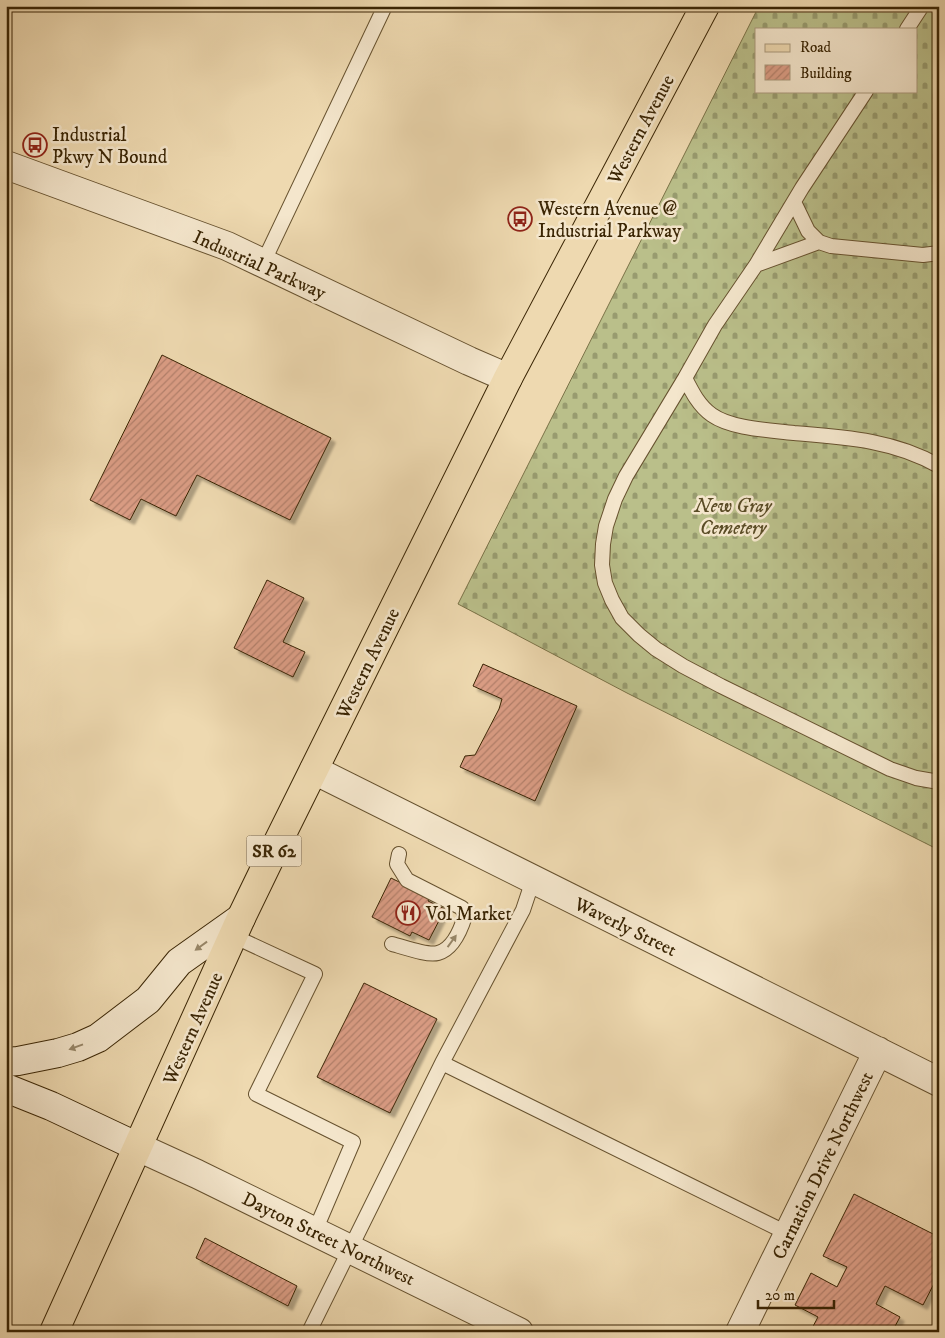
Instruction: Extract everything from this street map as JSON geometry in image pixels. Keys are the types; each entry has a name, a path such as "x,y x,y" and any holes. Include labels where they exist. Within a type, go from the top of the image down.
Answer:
{"main road":[{"name":"Western Avenue","path":"54,1332 237,927 314,770 508,378 705,6"}],"street":[{"name":"Industrial Parkway","path":"6,165 226,246 508,378"},
{"name":"Waverly Street","path":"314,770 939,1082"},
{"path":"6,1062 58,1053 98,1038 148,1000 179,962 237,927"},
{"name":"Carnation Drive Northwest","path":"740,1332 878,1051"},
{"name":"Dayton Street Northwest","path":"6,1088 51,1106 197,1174 519,1332"}],"lane":[{"path":"263,263 385,6"},
{"path":"908,28 922,6"},
{"path":"865,92 716,325 626,476 615,499 606,526 602,565 612,600 622,618 656,649 721,686 890,769 916,778 939,782"},
{"path":"794,202 808,231 819,242 831,246 923,255 939,253"},
{"path":"756,265 819,242"},
{"path":"685,378 702,407 712,416 726,422 751,428 843,437 893,446 927,459 939,466"},
{"path":"392,944 437,954 446,950 454,940 465,916 462,908 407,880 397,864 399,854"},
{"path":"309,1332 442,1063 523,910 533,880"},
{"path":"237,927 315,974 256,1094 353,1142 315,1231"},
{"path":"442,1063 789,1234"}],"green space":[{"name":"New Gray Cemetery","path":"759,6 939,6 939,850 627,693 458,604"}],"building":[{"path":"162,355 331,438 290,520 197,475 176,516 141,499 130,520 90,500"},
{"path":"267,580 304,598 283,642 305,652 293,677 234,648"},
{"path":"483,664 577,706 535,801 460,767 465,756 475,755 499,709 502,699 473,686"},
{"name":"Vol Market","path":"391,878 430,897 428,901 445,909 429,940 412,932 410,936 372,917"},
{"path":"364,983 437,1019 390,1113 317,1077"},
{"path":"854,1194 939,1237 939,1274 923,1305 885,1286 876,1304 900,1317 892,1332 810,1332 818,1317 795,1305 811,1273 837,1287 847,1267 823,1256"},
{"path":"205,1238 297,1286 288,1306 196,1258"}],"place":[{"name":"Industrial Pkwy N Bound","path":"35,145"},
{"name":"Western Avenue @ Industrial Parkway","path":"520,219"},
{"name":"Vol Market","path":"408,913"}]}
